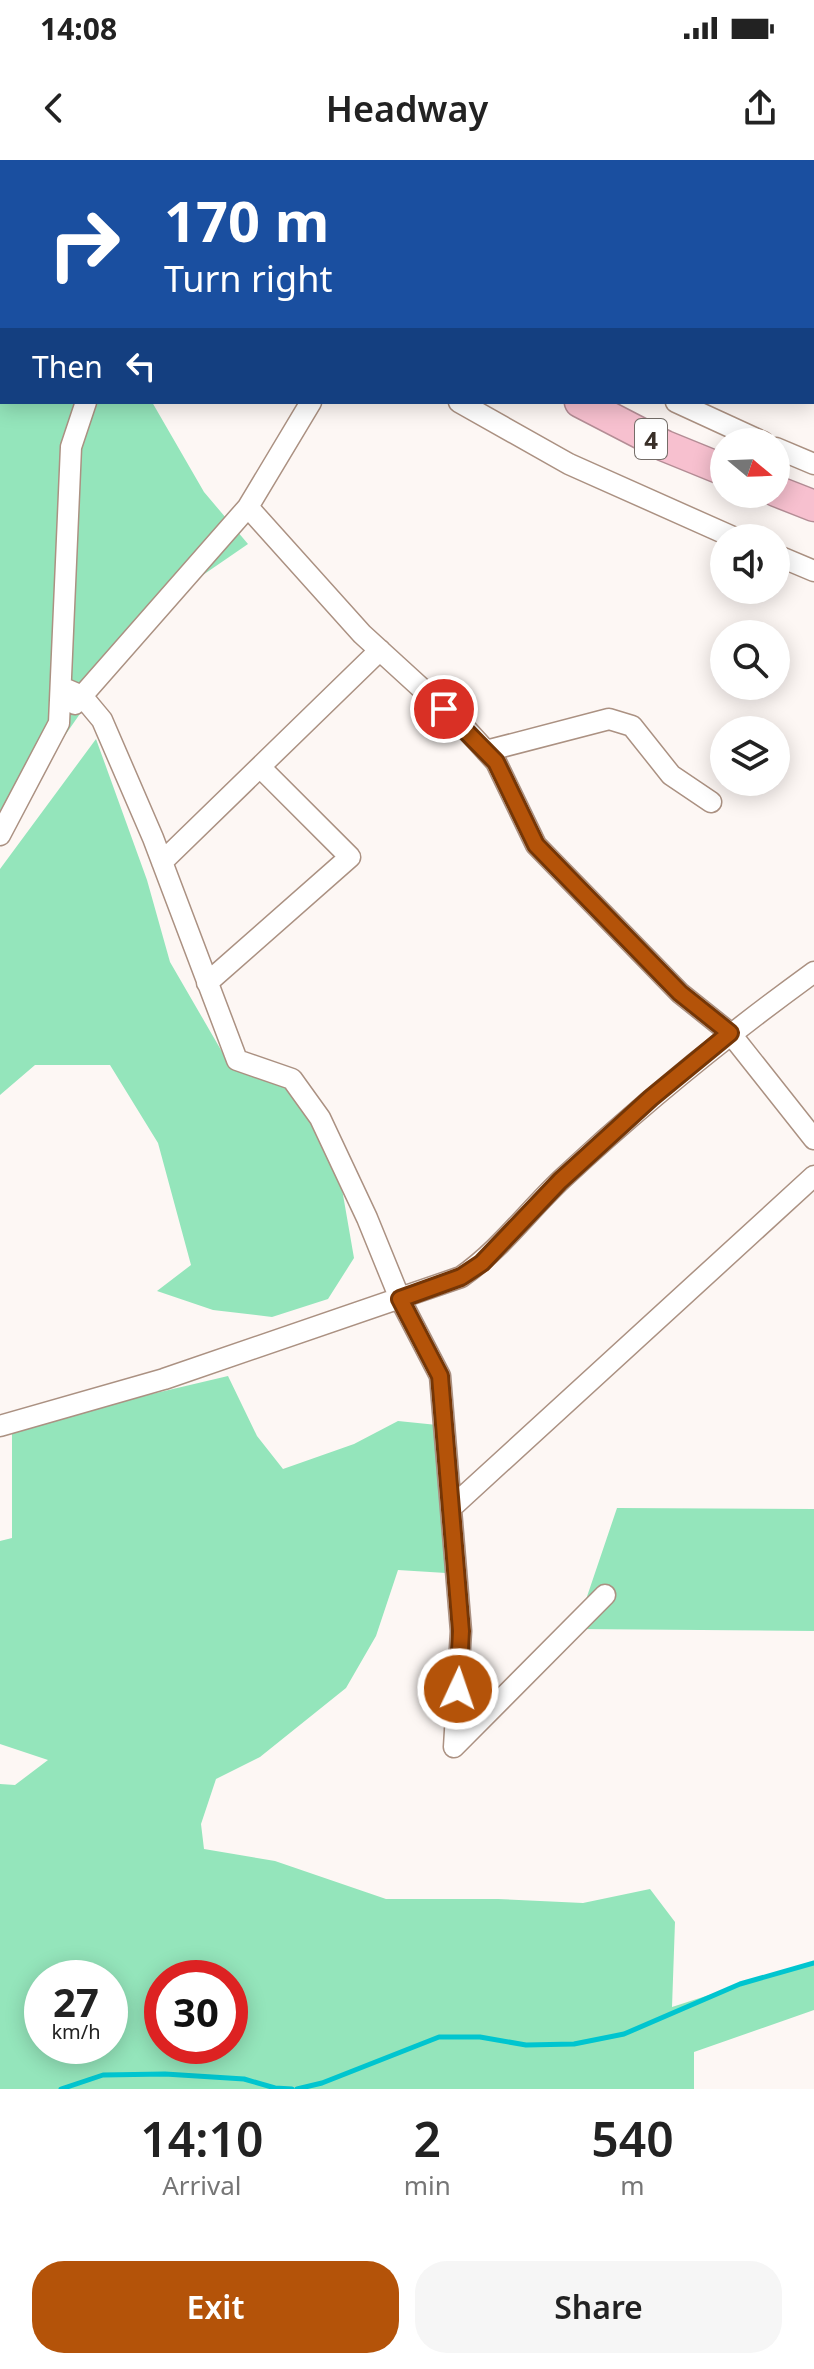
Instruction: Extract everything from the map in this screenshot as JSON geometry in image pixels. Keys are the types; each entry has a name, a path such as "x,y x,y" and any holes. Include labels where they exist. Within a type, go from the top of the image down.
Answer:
{"highway":[{"name":"4","path":"584,404 665,446 710,464"},
{"path":"790,497 814,506"}],"street":[{"path":"59,723 71,447 85,404"},
{"path":"0,835 59,723 248,507 310,404"},
{"path":"463,404 569,464 710,527"},
{"path":"680,404 733,428"},
{"path":"790,454 814,464"},
{"path":"248,507 380,650 466,729 496,762 536,845 680,993 730,1033 814,1139"},
{"path":"790,561 814,571"},
{"path":"162,862 380,650"},
{"path":"61,687 82,696 102,720 162,862 237,1060 292,1079 320,1118 367,1218 400,1299 440,1376 461,1631 454,1747 605,1595"},
{"path":"486,751 609,719 632,726 671,775 711,802"},
{"path":"207,983 350,857 260,767"},
{"path":"0,1426 164,1379 461,1277 482,1263 560,1181 651,1098 730,1033 814,972"},
{"path":"451,1508 814,1176"}],"green space":[{"path":"0,404 153,404 204,492 248,544 152,610 0,829"},
{"path":"96,739 147,880 170,962 232,1069 299,1092 329,1114 354,1258 328,1299 272,1317 213,1310 157,1291 191,1265 158,1143 110,1065 35,1065 0,1095 0,869"},
{"path":"228,1376 257,1436 283,1469 354,1444 398,1421 447,1426 446,1573 398,1570 376,1636 346,1688 260,1757 216,1779 201,1824 204,1849 275,1861 386,1899 583,1903 650,1889 675,1922 672,2007 814,1961 814,2010 694,2052 694,2089 0,2089 0,1784 15,1785 48,1760 0,1744 0,1541 12,1538 12,1427"},
{"path":"617,1508 814,1509 814,1631 576,1629"}],"waterway":[{"path":"297,2089 322,2083 439,2037 480,2037 526,2045 574,2044 624,2034 740,1984 814,1963"},
{"path":"61,2089 103,2075 165,2074 244,2079 275,2088 292,2089"}],"route":[{"path":"444,709 496,762 536,845 680,993 730,1033 651,1098 560,1181 482,1263 461,1277 400,1299 440,1376 461,1631 458,1689"}]}
